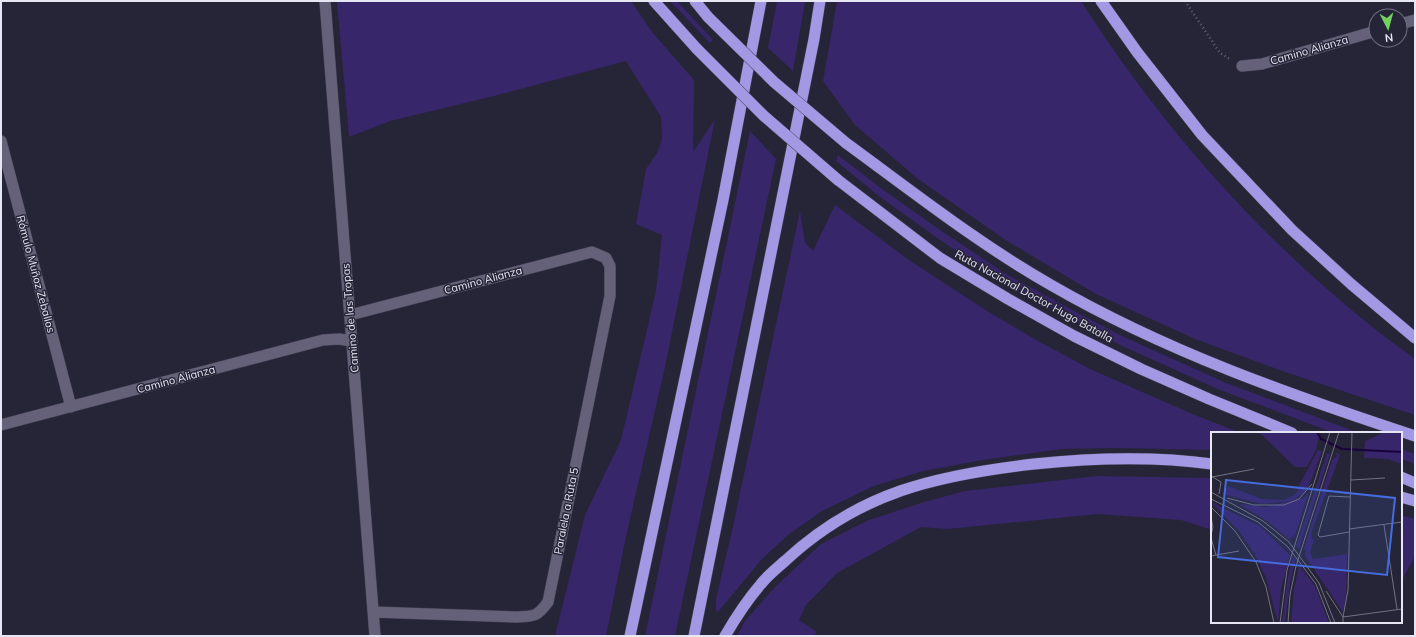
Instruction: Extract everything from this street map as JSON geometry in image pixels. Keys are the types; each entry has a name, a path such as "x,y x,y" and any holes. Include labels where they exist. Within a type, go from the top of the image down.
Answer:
{"highway":[{"name":"Ruta Nacional Doctor Hugo Batalla","path":"654,1 697,49 764,116 838,180 940,258 1008,299 1074,336 1141,369 1290,432"},
{"path":"694,1 708,17 774,82 846,143 989,248 1051,285 1116,320 1195,356 1276,389 1415,436"},
{"path":"630,636 723,200 761,1"},
{"path":"694,636 814,39 820,1"},
{"path":"1101,1 1137,52 1202,135 1292,230 1351,284 1415,338"},
{"path":"725,636 738,612 762,583 812,537 870,503 899,491 964,474 1063,461 1162,460 1211,464"},
{"path":"1402,477 1415,483"},
{"path":"1402,497 1415,501"}],"street":[{"name":"Camino de las Tropas","path":"325,1 375,636"},
{"name":"Camino Alianza","path":"1242,66 1262,64 1368,33"},
{"name":"Rómulo Muñoz Zeballos","path":"1,141 71,407"},
{"name":"Camino Alianza","path":"350,315 592,252"},
{"name":"Paralela a Ruta 5","path":"373,612 522,617 534,616 541,611 548,602 610,296 610,266 606,258 592,252"},
{"name":"Camino Alianza","path":"1,425 322,340 339,339 352,341"}],"path":[{"path":"1185,1 1220,53 1242,66"}],"shaded area":[{"path":"337,1 631,1 652,32 694,80 693,152 715,119 665,367 627,532 606,636 555,636 585,515 621,440 656,291 662,235 636,224 646,169 657,153 662,139 661,117 626,61 494,96 390,121 349,137"},
{"path":"670,1 677,1 713,40 710,43"},
{"path":"777,1 805,1 793,71 768,48"},
{"path":"837,1 1081,1 1115,52 1152,102 1190,150 1231,196 1274,240 1319,282 1366,322 1415,359 1415,415 1288,373 1195,339 1096,294 1007,241 918,179 855,125 823,81"},
{"path":"750,131 776,159 675,636 645,636"},
{"path":"838,155 882,189 1006,274 1124,337 1224,382 1356,432 1331,432 1220,390 1122,346 1001,280 940,240 880,197 836,161"},
{"path":"835,205 909,260 987,311 1038,341 1090,369 1190,413 1238,432 1211,432 1211,450 1121,448 1062,449 982,460 923,471 874,486 822,511 788,535 762,559 718,612 716,611 716,599 732,531 800,211 805,243 813,251"},
{"path":"1402,449 1415,454 1415,464 1402,459"},
{"path":"1096,476 1211,478 1211,530 1181,520 1098,514 947,529 921,527 837,573 806,605 799,620 817,632 814,636 737,636 745,621 776,586 821,544 869,520 924,502 965,491"},
{"path":"1402,515 1415,519 1415,556 1402,580"}]}
